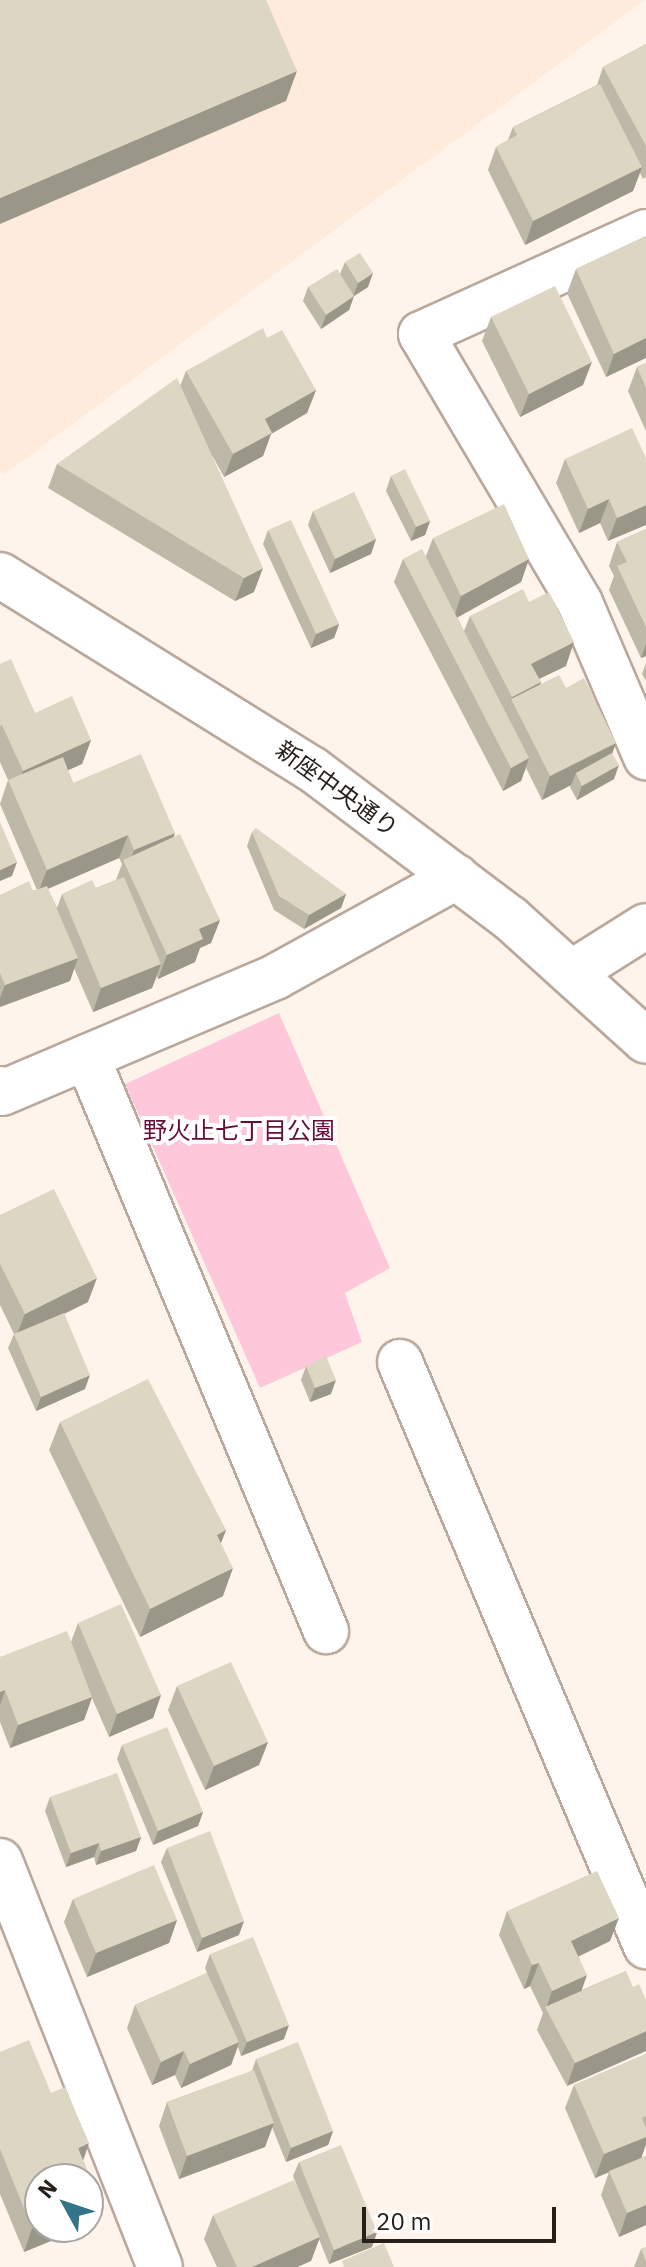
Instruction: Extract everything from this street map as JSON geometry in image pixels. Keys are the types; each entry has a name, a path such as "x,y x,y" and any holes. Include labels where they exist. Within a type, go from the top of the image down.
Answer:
{"street":[{"path":"646,232 421,334 580,603 646,757"},
{"name":"新座中央通り","path":"0,575 312,769 456,877 573,972 646,1041"},
{"path":"0,1089 2,1093 277,976 456,877"},
{"path":"573,972 646,926"},
{"path":"87,1057 326,1631"},
{"path":"400,1362 646,1946"},
{"path":"0,1861 160,2267"}],"shaded area":[{"path":"0,0 645,0 5,474 0,471"}],"green space":[{"name":"野火止七丁目公園","path":"279,1013 390,1268 345,1293 362,1342 260,1388 125,1084"}],"building":[{"path":"0,0 266,0 297,71 0,198"},
{"path":"646,44 646,146 603,67"},
{"path":"600,84 642,167 533,221 496,147 517,135 513,127"},
{"path":"646,236 646,338 614,354 576,269"},
{"path":"360,253 373,273 358,283 345,262"},
{"path":"337,269 354,296 326,315 308,287"},
{"path":"555,286 592,362 529,394 491,317"},
{"path":"263,328 267,338 282,330 316,390 265,419 272,433 233,454 186,371"},
{"path":"646,363 646,388 637,367"},
{"path":"177,378 263,568 244,578 57,464"},
{"path":"632,428 646,458 646,505 617,518 609,499 588,509 565,459"},
{"path":"405,469 430,521 416,527 391,476"},
{"path":"354,492 376,539 335,559 313,511"},
{"path":"504,504 529,559 461,596 433,538"},
{"path":"291,520 339,624 316,634 268,530"},
{"path":"646,529 646,627 617,566 627,562 617,542"},
{"path":"422,549 529,758 511,768 403,559"},
{"path":"523,589 529,602 549,592 574,642 531,664 541,682 512,697 470,616"},
{"path":"11,659 35,713 72,696 91,740 23,771 0,726 0,664"},
{"path":"559,675 566,688 584,678 616,743 550,776 511,699"},
{"path":"612,753 619,765 582,786 576,773"},
{"path":"141,754 175,833 134,850 128,835 47,870 8,780 63,757 73,783"},
{"path":"0,822 17,862 0,870"},
{"path":"256,828 346,894 309,915 279,896 252,832"},
{"path":"180,834 220,920 199,929 203,939 167,955 123,860"},
{"path":"124,877 161,964 101,988 62,894 92,880 96,888"},
{"path":"29,881 33,891 47,886 78,958 5,985 0,973 0,895"},
{"path":"54,1189 97,1278 25,1314 0,1264 0,1215"},
{"path":"64,1313 90,1375 41,1397 14,1334"},
{"path":"326,1356 336,1380 315,1388 306,1366"},
{"path":"148,1379 226,1530 217,1535 233,1568 150,1609 60,1422"},
{"path":"121,1604 161,1695 117,1714 78,1623"},
{"path":"67,1631 92,1697 18,1725 5,1690 0,1692 0,1657"},
{"path":"231,1662 268,1742 214,1766 177,1686"},
{"path":"167,1727 203,1812 158,1831 122,1745"},
{"path":"117,1773 141,1837 101,1851 99,1843 71,1853 50,1797"},
{"path":"210,1831 244,1921 202,1938 167,1848"},
{"path":"154,1865 177,1920 96,1953 73,1899"},
{"path":"597,1871 619,1918 571,1941 587,1975 552,1991 539,1963 532,1965 507,1911"},
{"path":"253,1937 289,2025 247,2042 210,1954"},
{"path":"626,1971 633,1987 639,1984 646,2000 646,2031 575,2063 545,2007"},
{"path":"207,1973 239,2042 190,2064 184,2051 161,2062 135,2005"},
{"path":"29,2040 51,2093 65,2087 89,2143 78,2148 84,2163 24,2163 24,2208 0,2149 0,2052"},
{"path":"298,2042 333,2131 291,2148 256,2059"},
{"path":"646,2054 646,2116 642,2118 646,2137 604,2154 574,2085"},
{"path":"254,2070 274,2123 187,2156 167,2102"},
{"path":"341,2145 377,2232 334,2250 299,2162"},
{"path":"646,2156 646,2205 627,2213 609,2171"},
{"path":"294,2180 320,2237 252,2267 237,2267 213,2215"},
{"path":"384,2243 394,2267 344,2267 342,2261"}]}
